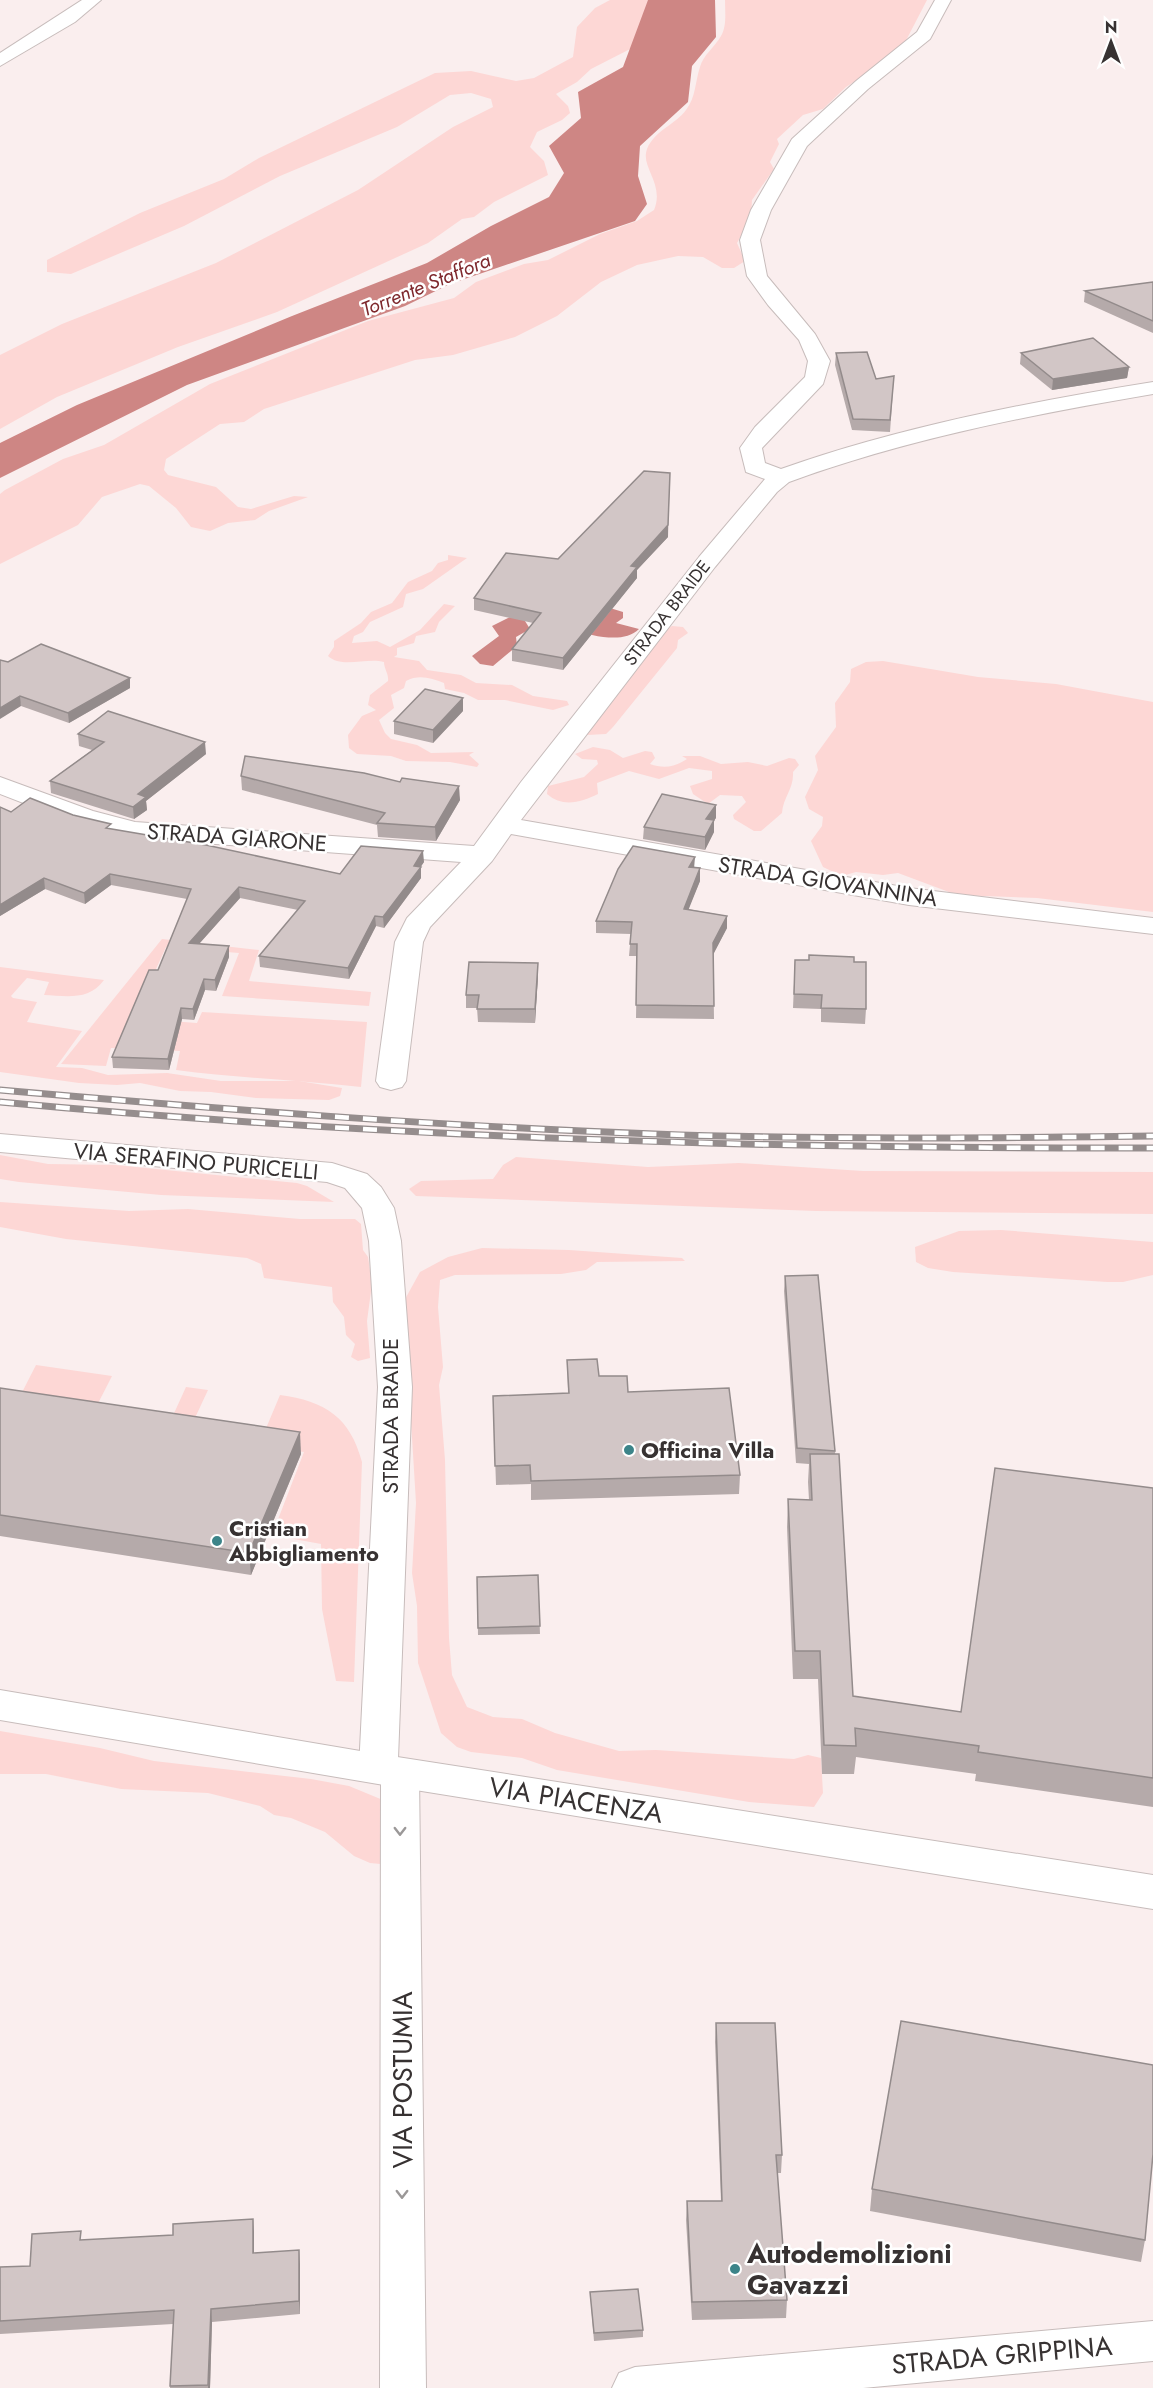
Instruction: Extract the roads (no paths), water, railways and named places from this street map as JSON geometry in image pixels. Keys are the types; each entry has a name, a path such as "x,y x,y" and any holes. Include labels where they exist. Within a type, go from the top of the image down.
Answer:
{"main road":[{"name":"VIA PIACENZA","path":"0,1705 389,1771 1153,1892"}],"street":[{"path":"0,61 69,18 93,0"},
{"path":"781,477 754,467 751,448 763,432 815,379 819,361 808,338 775,302 757,276 750,240 761,210 799,143 862,86 924,35 943,0"},
{"name":"STRADA BRAIDE","path":"391,1082 409,942 417,924 482,855 506,825 530,788 700,571 769,487 781,477 803,469 947,428 1061,403 1153,388"},
{"name":"STRADA GIARONE","path":"0,785 84,818 135,830 482,855"},
{"name":"STRADA GIOVANNINA","path":"506,825 864,889 1088,921 1153,926"},
{"name":"VIA SERAFINO PURICELLI","path":"0,1143 332,1173 356,1181 370,1194 378,1208"},
{"name":"STRADA BRAIDE","path":"378,1208 385,1241 395,1387 389,1771"},
{"name":"VIA POSTUMIA","path":"389,1771 403,2388"},
{"name":"STRADA GRIPPINA","path":"635,2388 744,2383 1153,2341"}],"water":[{"name":"Torrente Staffora","path":"648,0 715,0 716,37 692,66 688,102 640,146 638,176 647,204 635,221 450,284 405,306 187,385 0,478 0,443 77,405 427,263 491,226 549,197 564,173 549,146 581,118 578,92 623,67"},
{"path":"610,608 623,612 623,618 616,623 639,629 615,638 525,621 530,629 516,637 517,646 493,666 480,664 472,656 499,636 492,626 510,617"}],"railway":[{"path":"0,1090 327,1116 654,1134 841,1138 1153,1136"},
{"path":"0,1102 288,1125 576,1139 864,1146 1153,1148"}],"place":[{"name":"Officina Villa","path":"629,1450"},
{"name":"Cristian Abbigliamento","path":"217,1541"},
{"name":"Autodemolizioni Gavazzi","path":"735,2269"}]}
